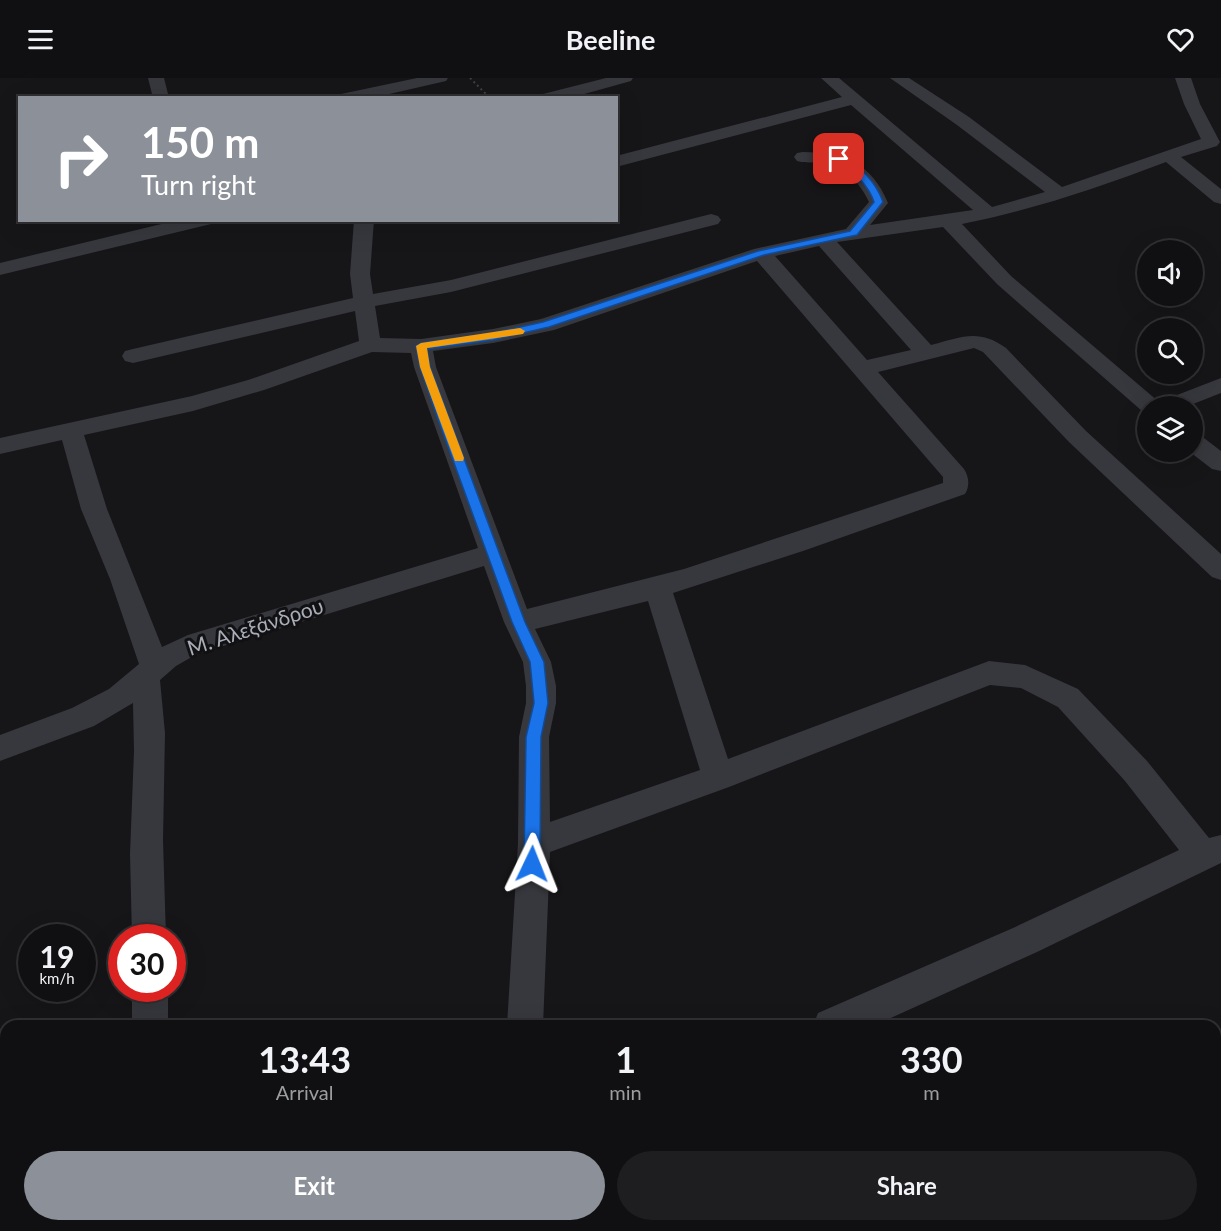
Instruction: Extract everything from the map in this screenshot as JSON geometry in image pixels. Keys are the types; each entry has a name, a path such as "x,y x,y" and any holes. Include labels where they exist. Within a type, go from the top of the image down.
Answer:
{"street":[{"path":"156,78 160,96"},
{"path":"342,94 440,78"},
{"path":"556,96 624,78"},
{"path":"829,78 989,214"},
{"path":"898,78 963,121 1060,195"},
{"path":"0,446 193,403 245,388 370,345 421,346 493,336 546,325 761,253 854,233 989,214 1060,195 1168,155 1216,141 1192,104 1183,78"},
{"path":"618,161 855,99"},
{"path":"1168,155 1221,198"},
{"path":"803,157 839,159 847,162 875,192 879,202 896,215 920,225"},
{"path":"854,233 879,202"},
{"path":"134,356 364,302 451,286 711,220"},
{"path":"948,221 1004,280 1138,396"},
{"path":"0,269 196,222"},
{"path":"369,223 360,274 370,345"},
{"path":"823,239 924,351"},
{"path":"518,622 590,608 956,488 955,475 761,253"},
{"path":"861,369 924,351 974,341 991,346 1033,392 1097,455 1221,570"},
{"path":"421,346 425,367 518,622 537,662 541,686 541,703 534,737 534,843 525,1020"},
{"path":"1194,396 1221,386"},
{"path":"71,432 94,509 119,568 150,672 151,736 147,829 149,924"},
{"path":"1203,449 1221,463"},
{"name":"Μ. Αλεξάνδρου","path":"0,748 83,717 119,698 166,658 188,646 494,553"},
{"path":"657,587 718,777"},
{"path":"534,843 718,777 989,673 1025,676 1068,698 1212,852 1025,940 845,1020"},
{"path":"150,1002 150,1020"}],"path":[{"path":"470,78 488,96"}],"slow traffic":[{"path":"459,458 425,367 421,346 520,331"}],"route":[{"path":"532,864 534,737 541,703 537,662 518,622 470,485 425,367 421,346 493,336 546,325 730,262 854,233 879,202 875,192 847,162 839,159"}]}
